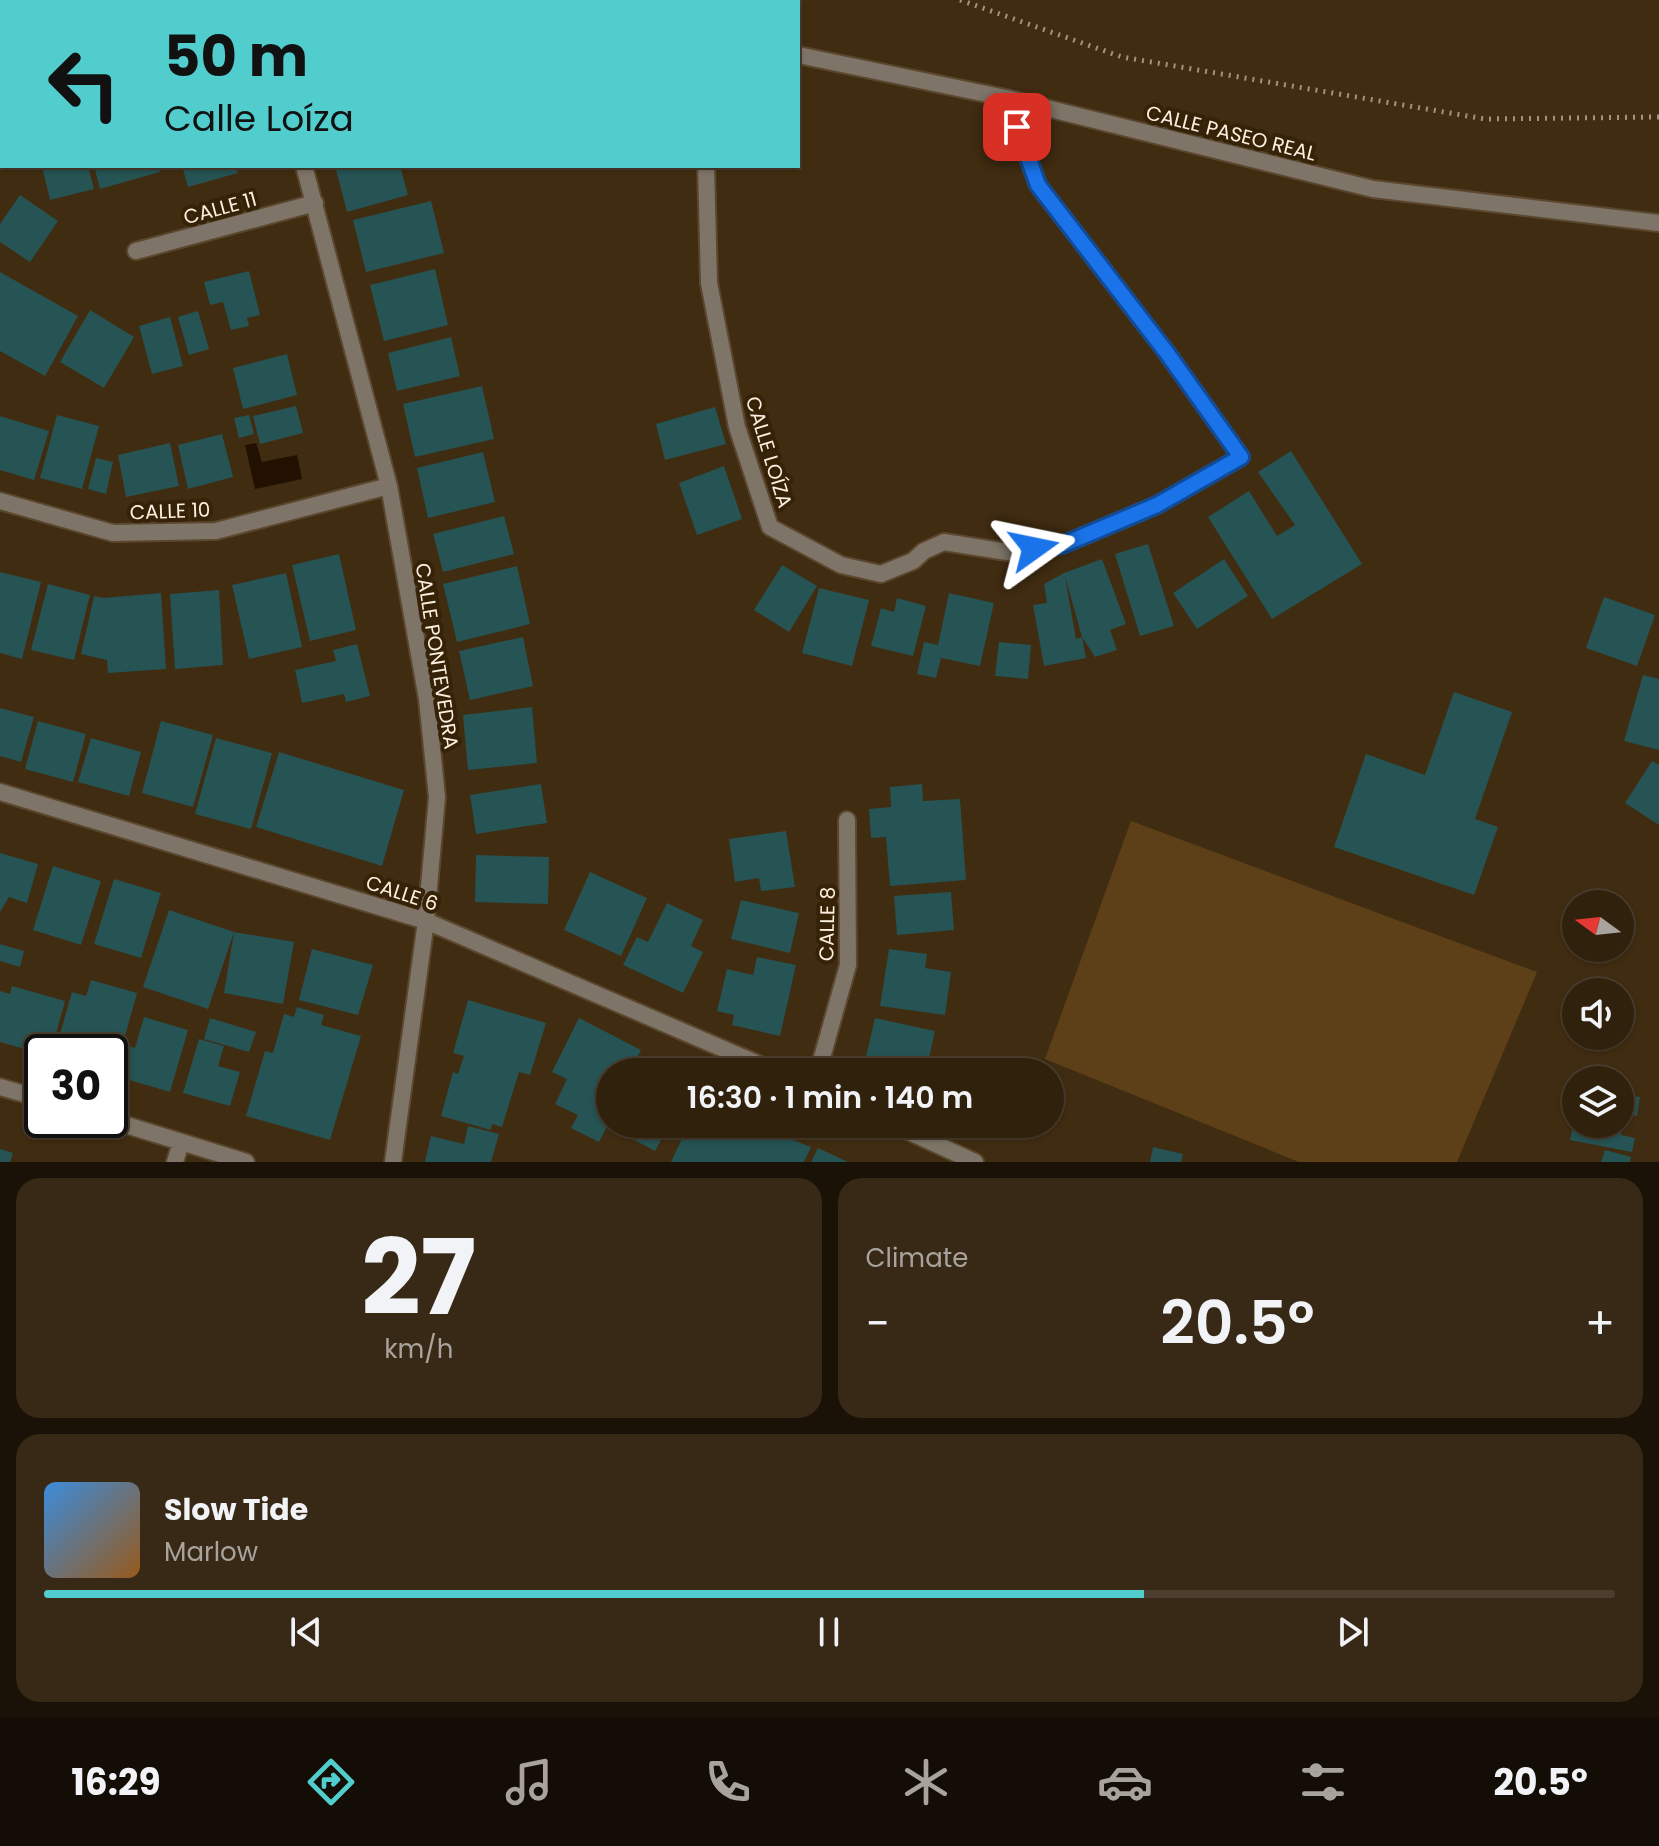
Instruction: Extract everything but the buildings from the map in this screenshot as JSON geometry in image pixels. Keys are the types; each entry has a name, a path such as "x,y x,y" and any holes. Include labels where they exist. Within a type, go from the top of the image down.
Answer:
{"street":[{"name":"CALLE PASEO REAL","path":"800,55 1006,98 1373,189 1659,223"},
{"name":"CALLE LOÍZA","path":"706,168 709,283 737,427 770,527 841,565 881,574 913,561 924,551 944,542 1007,552 1062,545 1157,505 1241,457 1167,353 1038,185 1006,98"},
{"name":"CALLE PONTEVEDRA","path":"305,168 389,486 427,699 437,797 426,921 393,1162"},
{"name":"CALLE 11","path":"136,251 315,203"},
{"name":"CALLE 10","path":"0,501 113,533 216,531 389,486"},
{"name":"CALLE 6","path":"0,792 426,921 744,1058"},
{"name":"CALLE 8","path":"822,1058 848,965 847,820"},
{"path":"0,1087 24,1094"},
{"path":"128,1126 246,1162"},
{"path":"923,1138 975,1162"},
{"path":"175,1162 181,1142"}],"path":[{"path":"960,0 1122,57 1485,119 1659,117"}],"shaded area":[{"path":"256,443 262,462 297,455 302,479 255,489 245,445"},
{"path":"1131,821 1537,972 1457,1162 1299,1162 1064,1067 1064,1058 1045,1058"}],"route":[{"path":"1017,127 1038,185 1167,353 1241,457 1157,505 1062,545 1034,548"}]}
